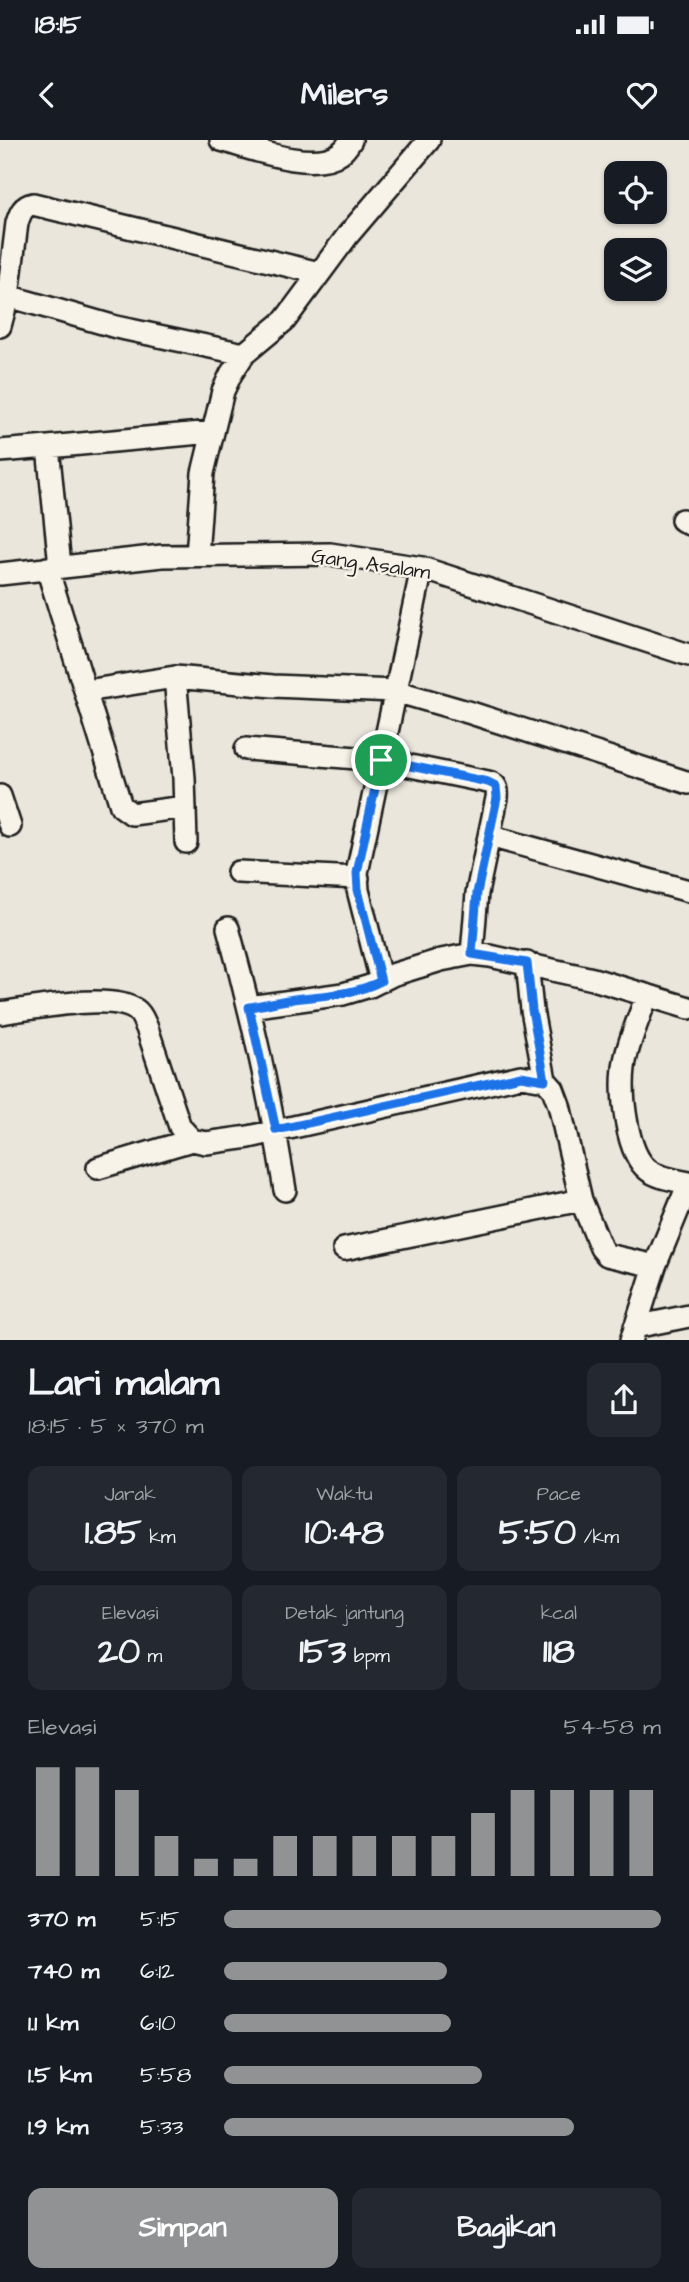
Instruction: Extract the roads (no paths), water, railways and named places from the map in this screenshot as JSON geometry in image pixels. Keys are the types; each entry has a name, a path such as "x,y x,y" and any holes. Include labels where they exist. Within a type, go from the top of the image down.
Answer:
{"street":[{"path":"221,140 285,158 321,161 341,153 351,140"},
{"path":"197,555 203,473 223,391 244,354 285,320 348,234 429,140"},
{"path":"0,326 8,296 17,223 21,212 33,204 318,273"},
{"path":"8,296 116,327 244,354"},
{"path":"0,451 212,432"},
{"path":"47,447 55,508 53,567 120,804 132,814 185,807"},
{"name":"Gang Asalam","path":"0,574 162,556 330,554 422,568 688,652"},
{"path":"381,981 358,890 358,878 422,568"},
{"path":"86,691 174,677 274,686 395,691 689,783"},
{"path":"174,677 186,842"},
{"path":"246,749 381,760 493,783 497,789 497,798 477,893 472,954"},
{"path":"0,796 10,826"},
{"path":"489,836 689,891"},
{"path":"238,872 358,878"},
{"path":"228,928 249,1007 276,1130 285,1190"},
{"path":"249,1007 344,994 441,960 472,954 527,963 593,979 689,1008"},
{"path":"527,963 532,1010 545,1080 553,1089 559,1105 581,1200 598,1243 604,1252 655,1266"},
{"path":"633,1334 655,1266 689,1183 652,1173 638,1160 626,1117 624,1066 647,995"},
{"path":"0,1013 108,1001 121,1003 138,1012 147,1028 180,1127 192,1140"},
{"path":"98,1168 192,1140 206,1143 276,1130 521,1076 545,1080"},
{"path":"344,1249 581,1200"},
{"path":"633,1334 689,1317"}]}
